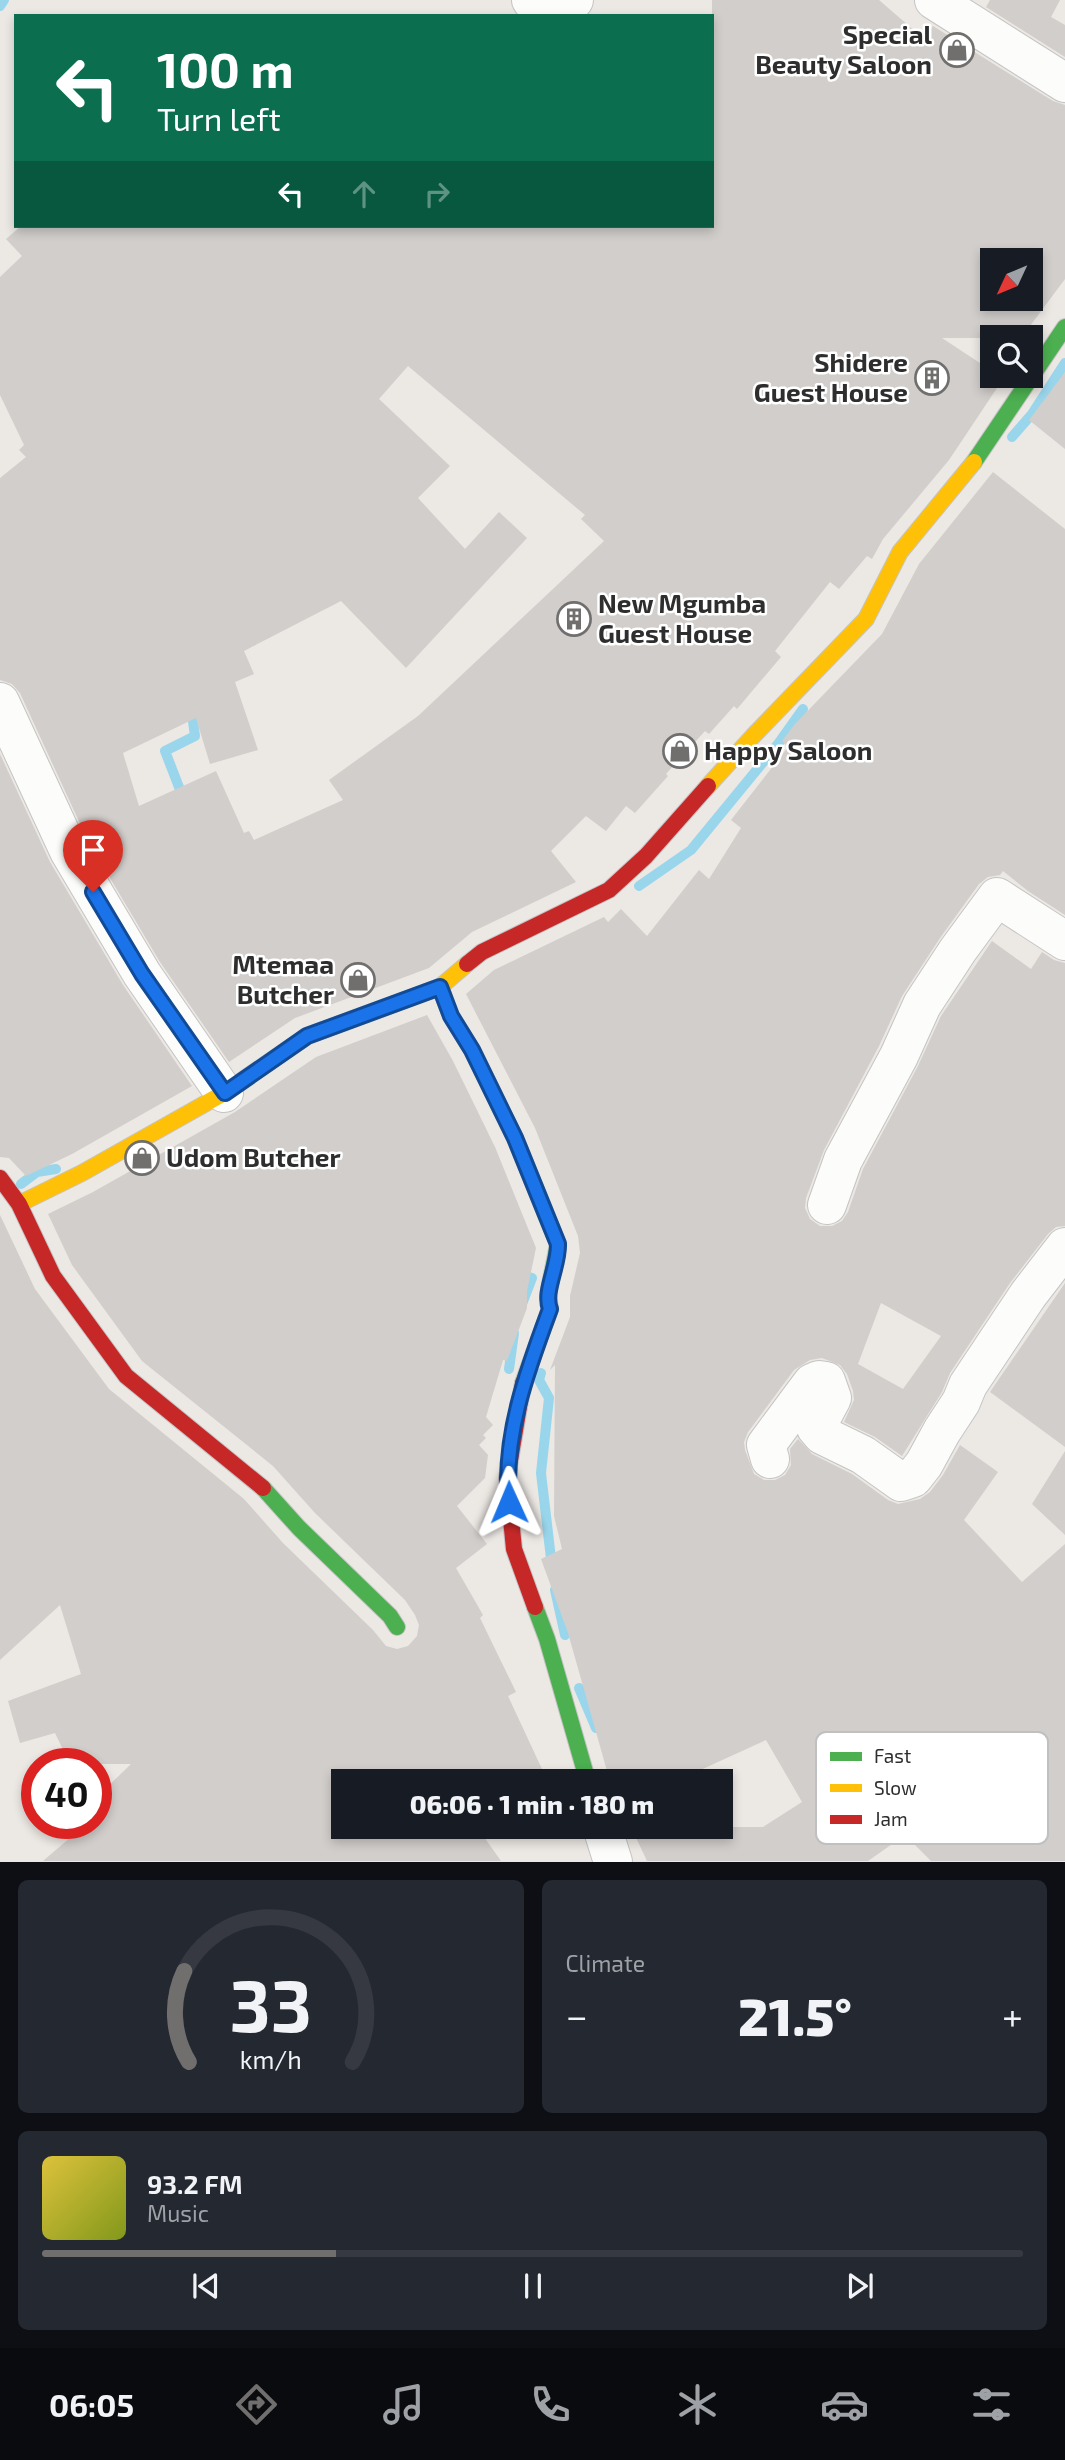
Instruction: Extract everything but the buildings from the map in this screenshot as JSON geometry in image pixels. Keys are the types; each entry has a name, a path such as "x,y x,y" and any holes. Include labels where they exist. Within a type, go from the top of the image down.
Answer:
{"street":[{"path":"531,0 541,13 574,0"},
{"path":"934,0 1065,83"},
{"path":"19,1204 82,1173 225,1093 307,1036 440,987 482,951 609,890 646,856 754,735 866,619 900,552 966,473 1065,327"},
{"path":"0,702 69,851 142,974 225,1093"},
{"path":"827,1205 843,1160 899,1056 922,1004 997,897 1065,942"},
{"path":"440,987 451,1016 472,1050 515,1138 558,1244 559,1256 547,1302 550,1309 526,1372 507,1478 514,1549 547,1639 584,1769"},
{"path":"0,1178 19,1204 53,1276 125,1376 259,1483 299,1528 390,1616 397,1627"},
{"path":"770,1459 766,1445 812,1383 819,1380 826,1381 832,1398 816,1428 822,1435 863,1455 901,1482 913,1478 961,1402 968,1385 1028,1295 1065,1247"}],"waterway":[{"path":"0,6 4,0"},
{"path":"1012,437 1032,414 1065,363"},
{"path":"184,800 165,751 195,736 191,707"},
{"path":"639,886 691,850 778,744 803,709"},
{"path":"21,1184 37,1172 56,1169"},
{"path":"517,1275 532,1278 522,1304"},
{"path":"509,1369 514,1333"},
{"path":"541,1373 539,1380 549,1398 541,1473 552,1567"},
{"path":"555,1590 565,1635"},
{"path":"579,1688 596,1728"}],"traffic: fast":[{"path":"974,462 1065,327"},
{"path":"440,987 451,1016 472,1050 515,1138 558,1244 548,1295 550,1309 523,1383"},
{"path":"263,1488 299,1528 390,1616 397,1627"},
{"path":"535,1607 547,1639 584,1769"}],"traffic: slow":[{"path":"708,786 866,619 900,552 974,462"},
{"path":"19,1204 82,1173 224,1093 307,1036 440,987 467,964"}],"traffic: jam":[{"path":"467,964 482,952 609,890 646,856 708,786"},
{"path":"0,1178 19,1204 53,1276 126,1376 263,1488"},
{"path":"523,1383 507,1478 514,1549 535,1607"}],"place":[{"name":"Special Beauty Saloon","path":"957,50"},
{"name":"Shidere Guest House","path":"932,378"},
{"name":"New Mgumba Guest House","path":"574,619"},
{"name":"Happy Saloon","path":"680,751"},
{"name":"Mtemaa Butcher","path":"358,980"},
{"name":"Udom Butcher","path":"142,1158"}],"route":[{"path":"93,892 142,974 225,1093 307,1036 440,987 451,1016 472,1050 515,1138 558,1244 559,1256 547,1302 550,1309 526,1372 518,1405 507,1478 509,1502"}]}
